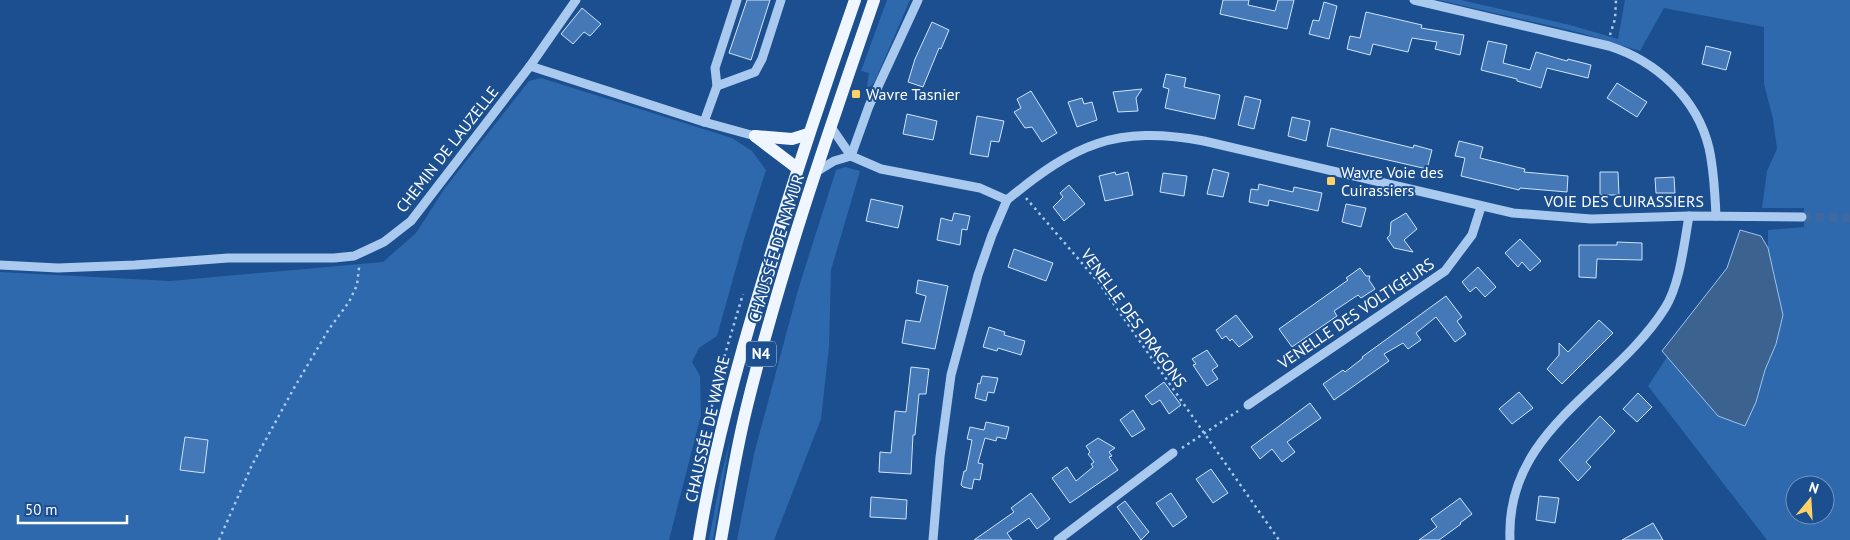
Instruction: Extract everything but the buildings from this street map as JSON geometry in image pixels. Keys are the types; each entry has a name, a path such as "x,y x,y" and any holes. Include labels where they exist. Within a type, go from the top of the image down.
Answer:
{"main road":[{"name":"CHAUSSÉE DE NAMUR","path":"749,326 808,134 855,0"},
{"name":"CHAUSSÉE DE NAMUR","path":"721,540 739,444 758,365 782,279 874,0"},
{"path":"755,136 792,139 808,134"},
{"path":"755,136 797,168"},
{"name":"CHAUSSÉE DE WAVRE","path":"699,540 722,426 749,326"}],"street":[{"name":"CHEMIN DE LAUZELLE","path":"0,265 58,268 228,258 334,258 354,256 384,242 412,222 530,66 576,0"},
{"path":"704,122 717,86 715,68 737,0"},
{"path":"717,86 755,72 762,59 781,0"},
{"path":"851,156 869,106 918,0"},
{"path":"1414,0 1609,46 1635,56 1663,75 1675,87 1697,116 1709,148 1715,185 1716,216"},
{"path":"530,66 704,122 755,136"},
{"path":"831,127 851,156 881,169 980,188 1007,200 978,275 951,376 940,457 933,540"},
{"name":"VOIE DES CUIRASSIERS","path":"1007,200 1043,171 1075,151 1097,142 1148,134 1204,141 1481,207 1538,216 1592,220 1689,216 1802,217"},
{"path":"816,172 834,161 851,156"},
{"name":"VENELLE DES VOLTIGEURS","path":"1248,405 1445,271 1472,235 1481,207"},
{"path":"1510,540 1509,520 1514,497 1526,465 1540,443 1640,341 1667,306 1676,281 1689,216"},
{"path":"1058,540 1173,453"}],"path":[{"path":"1609,46 1610,33 1615,19 1616,0"},
{"name":"VENELLE DES DRAGONS","path":"1024,195 1099,283 1279,540"},
{"path":"219,540 252,464 294,388 329,329 349,302 357,286 359,268 354,256"},
{"path":"1182,447 1235,413"}],"shaded area":[{"path":"887,0 910,0 875,81 871,86 867,87 869,73 861,71"},
{"path":"1438,0 1461,0 1570,25 1618,39 1625,0 1850,0 1850,540 1767,540 1648,386 1667,357 1718,416 1756,402 1765,370 1776,344 1783,315 1768,248 1768,230 1804,227 1804,208 1762,208 1767,171 1777,149 1773,119 1764,84 1764,27 1664,8 1640,51 1581,33"},
{"path":"541,78 732,138 752,151 766,170 717,336 699,348 692,362 700,376 701,415 669,540 0,540 0,272 170,281 383,262 416,233 445,188 529,81"},
{"path":"845,167 860,171 831,270 829,347 821,419 774,540 737,540 754,454 798,290 836,170"},
{"path":"1740,230 1761,236 1768,248 1783,315 1776,344 1765,370 1756,402 1745,426 1718,416 1662,351 1727,268"},
{"path":"730,441 713,540 709,540 721,476"}],"tunnel":[{"path":"1802,217 1850,218"}],"place":[{"name":"Wavre Tasnier","path":"856,94"},
{"name":"Wavre Voie des Cuirassiers","path":"1331,181"}]}
